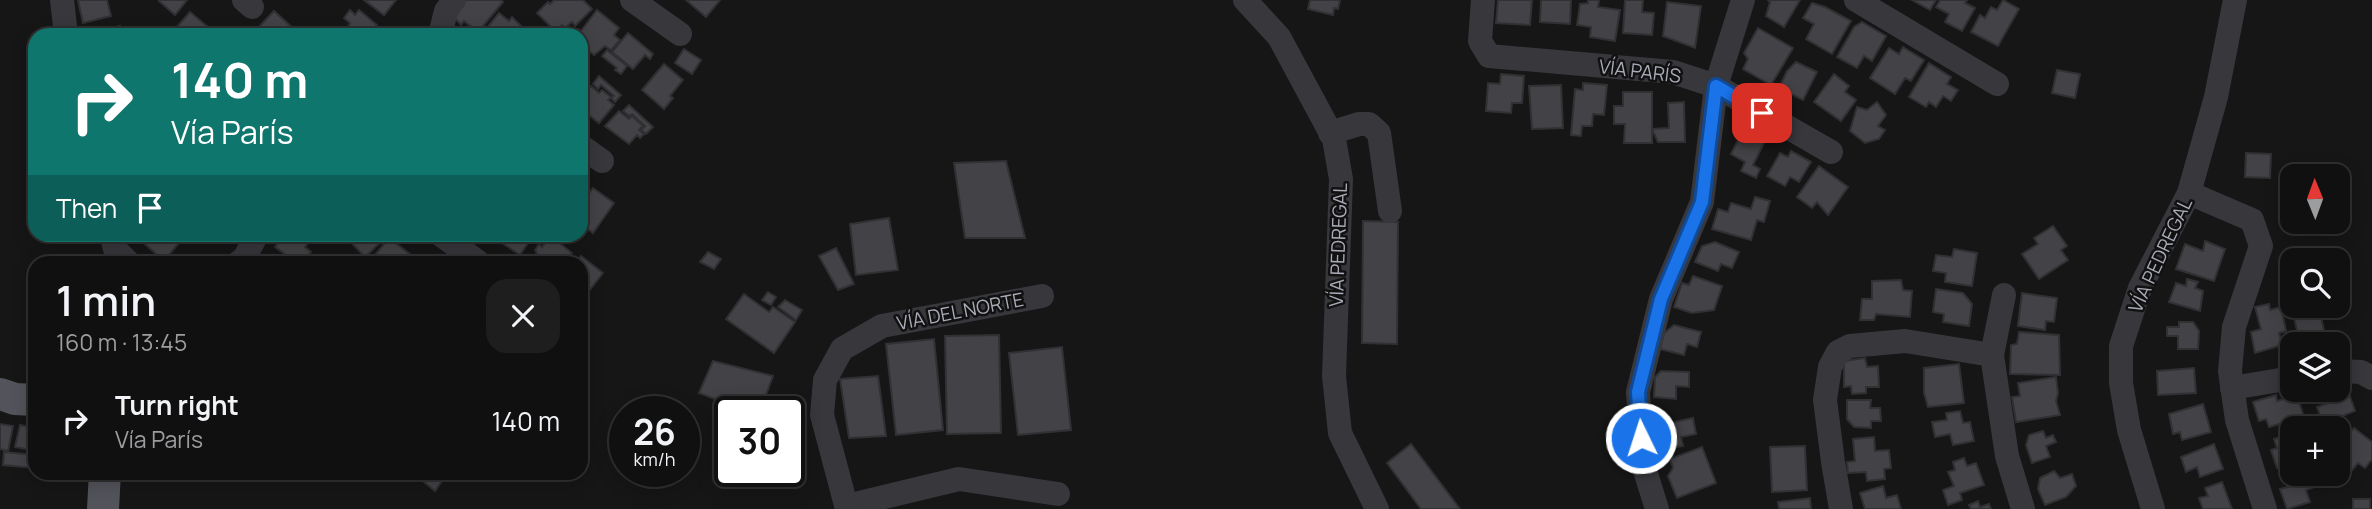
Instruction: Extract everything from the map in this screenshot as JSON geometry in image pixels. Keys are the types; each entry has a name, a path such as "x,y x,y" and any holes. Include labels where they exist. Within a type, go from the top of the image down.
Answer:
{"main road":[{"path":"0,394 28,400"},
{"path":"103,509 105,480"}],"street":[{"path":"62,0 65,28"},
{"path":"442,28 446,11 454,0"},
{"path":"632,0 680,34"},
{"name":"VÍA PEDREGAL","path":"1245,0 1279,37 1334,139 1341,179 1334,376 1340,433 1377,509"},
{"name":"VÍA PARÍS","path":"1483,0 1480,41 1489,56 1673,72 1716,86 1831,152"},
{"path":"1657,509 1642,461 1638,392 1661,299 1702,202 1716,86 1743,0"},
{"path":"1856,0 1997,83"},
{"name":"VÍA PEDREGAL","path":"2153,509 2129,430 2121,383 2121,346 2140,288 2189,193 2216,97 2235,0"},
{"path":"1331,133 1359,124 1369,124 1379,133 1390,211"},
{"path":"588,151 602,161"},
{"path":"2189,193 2252,220 2261,246 2234,327 2230,372 2237,420 2265,509"},
{"path":"451,242 470,256"},
{"path":"2004,295 1992,355 2007,456 2023,509"},
{"name":"VÍA DEL NORTE","path":"847,508 822,415 825,380 842,349 882,326 1042,296"},
{"path":"1841,509 1825,400 1830,367 1838,352 1850,346 1905,341 1992,355"},
{"path":"2350,371 2372,377"},
{"path":"2232,388 2280,380"},
{"path":"847,508 959,479 1058,494"}],"building":[{"path":"78,0 107,0 111,16 83,23"},
{"path":"160,0 187,0 175,15"},
{"path":"364,0 396,0 384,15"},
{"path":"462,0 503,2 481,28 473,28 464,21 461,25 451,14"},
{"path":"554,0 583,0 592,9 575,26 572,22 565,28 562,25 552,28 537,13 548,2 550,4"},
{"path":"686,0 720,0 706,17"},
{"path":"1310,0 1340,0 1333,15 1308,9"},
{"path":"1498,0 1532,0 1530,25 1496,23"},
{"path":"1541,0 1571,0 1570,24 1540,22"},
{"path":"1588,0 1599,0 1598,7 1620,10 1615,41 1590,37 1591,27 1577,25 1580,4 1588,3"},
{"path":"1625,0 1643,0 1642,12 1654,13 1652,35 1623,33"},
{"path":"1768,0 1800,0 1784,27 1766,16 1770,2"},
{"path":"1912,0 1936,0 1930,10"},
{"path":"1940,0 1967,0 1965,3 1975,8 1962,31 1945,22 1949,14 1936,7"},
{"path":"2003,0 2019,9 1998,46 1971,32 1980,15 1985,18 1991,7 1997,10"},
{"path":"1667,2 1701,6 1695,48 1663,36"},
{"path":"1812,3 1851,21 1832,54 1806,39 1814,24 1803,18"},
{"path":"350,10 355,15 359,10 377,25 374,28 348,28 350,23 344,18"},
{"path":"597,10 619,28 614,35 620,40 611,50 605,46 594,55 588,50 588,28 583,28"},
{"path":"274,11 293,28 258,28"},
{"path":"190,12 208,27 207,28 176,28"},
{"path":"499,13 509,21 512,17 523,28 487,28"},
{"path":"1862,22 1886,36 1872,61 1864,56 1857,68 1837,57 1854,27"},
{"path":"1758,28 1793,48 1771,85 1743,69 1748,59 1744,53"},
{"path":"628,33 653,54 650,59 645,55 633,69 612,52"},
{"path":"1903,47 1924,60 1911,81 1905,78 1895,94 1870,78 1889,48 1899,54"},
{"path":"684,49 701,60 692,74 675,63"},
{"path":"607,50 627,66 621,74 602,56"},
{"path":"1796,62 1817,72 1803,100 1779,88 1787,71"},
{"path":"1929,63 1951,77 1947,84 1958,90 1951,101 1943,96 1936,107 1929,102 1926,107 1909,97"},
{"path":"664,64 683,80 670,96 673,98 664,109 642,90"},
{"path":"2057,70 2080,74 2075,98 2052,93"},
{"path":"1501,74 1524,76 1522,103 1512,103 1511,113 1486,111 1488,83 1500,84"},
{"path":"1834,74 1849,86 1845,92 1856,100 1841,121 1814,102"},
{"path":"599,76 621,95 615,102 611,98 614,96 601,85 598,89 593,84"},
{"path":"1583,83 1607,85 1604,115 1593,114 1592,126 1582,126 1581,136 1571,135 1575,89 1583,90"},
{"path":"1561,85 1563,128 1532,129 1529,86"},
{"path":"591,86 599,93 602,90 611,97 608,100 614,105 599,123 588,114 588,89"},
{"path":"1623,92 1652,92 1652,143 1624,143 1625,124 1614,124 1614,106 1623,106"},
{"path":"1684,102 1685,142 1658,142 1652,129 1669,128 1668,103"},
{"path":"1877,102 1886,115 1878,126 1885,130 1879,139 1865,143 1850,131 1857,107 1867,110"},
{"path":"629,105 653,127 646,134 641,130 645,126 632,114 629,116 623,111"},
{"path":"619,111 629,119 632,116 643,126 639,130 644,134 640,138 637,135 629,144 605,126"},
{"path":"1746,124 1768,135 1753,165 1760,169 1756,178 1741,171 1745,162 1731,154"},
{"path":"1791,151 1811,162 1799,182 1790,177 1785,186 1767,176 1780,153 1788,157"},
{"path":"2246,153 2271,154 2270,178 2245,177"},
{"path":"1006,161 1025,238 965,238 954,163"},
{"path":"1819,166 1848,187 1828,215 1817,202 1812,208 1797,197"},
{"path":"593,188 614,203 593,233 588,229 588,195"},
{"path":"1755,197 1770,201 1764,222 1757,220 1751,240 1712,229 1718,209 1728,212 1731,203 1751,209"},
{"path":"889,218 898,270 856,275 850,224"},
{"path":"1363,221 1398,222 1397,344 1362,343"},
{"path":"2053,226 2067,246 2061,250 2068,260 2039,279 2022,254 2038,244 2034,238"},
{"path":"2205,241 2225,249 2214,281 2176,269 2185,244 2203,251"},
{"path":"143,242 178,244 168,256 158,256"},
{"path":"279,242 309,242 305,247 311,252 308,256 288,256 275,247"},
{"path":"351,242 381,242 366,256"},
{"path":"386,242 394,242 412,256 374,256"},
{"path":"500,242 529,242 520,255"},
{"path":"546,242 558,242 572,253 569,256 534,256 539,244 542,247"},
{"path":"1715,242 1739,252 1732,268 1721,264 1718,271 1695,262 1702,246"},
{"path":"836,248 854,284 838,290 819,256"},
{"path":"1954,249 1977,253 1972,286 1945,282 1946,273 1933,271 1936,255 1952,257"},
{"path":"708,252 721,259 714,269 700,262"},
{"path":"588,261 603,273 588,292"},
{"path":"1693,276 1722,286 1714,310 1692,313 1674,307 1682,283 1689,285"},
{"path":"2187,279 2198,282 2195,288 2203,291 2200,311 2169,302 2176,283 2186,286"},
{"path":"1901,280 1903,290 1912,291 1910,317 1876,314 1874,320 1860,320 1862,299 1872,299 1872,281"},
{"path":"1936,289 1963,293 1972,304 1969,326 1943,322 1944,314 1933,312"},
{"path":"768,292 776,297 771,305 762,300"},
{"path":"2022,293 2057,298 2054,322 2046,321 2045,330 2018,326"},
{"path":"744,294 769,312 773,307 795,322 774,353 726,319"},
{"path":"785,300 802,310 796,320 778,307"},
{"path":"2269,304 2270,310 2280,307 2280,318 2283,318 2286,331 2279,333 2280,346 2255,353 2251,332 2261,329 2255,307"},
{"path":"2294,318 2321,318 2324,332 2298,332"},
{"path":"2179,322 2193,322 2199,331 2198,349 2178,349 2178,336 2167,336 2167,327 2179,327"},
{"path":"1674,325 1701,332 1697,347 1687,344 1684,355 1660,349 1664,333"},
{"path":"2019,332 2059,335 2060,375 2010,374 2011,345 2017,344"},
{"path":"999,335 1001,433 947,434 945,336"},
{"path":"934,339 943,430 896,435 886,344"},
{"path":"1062,347 1071,430 1018,435 1009,353"},
{"path":"1865,358 1867,367 1878,366 1879,387 1866,387 1866,393 1852,394 1851,386 1844,387 1844,361"},
{"path":"713,361 773,376 766,396 714,396 714,399 699,393"},
{"path":"1959,364 1964,403 1928,407 1924,393 1924,368"},
{"path":"2194,368 2196,393 2158,395 2157,371"},
{"path":"1661,371 1689,372 1689,387 1676,386 1676,399 1654,397 1655,377"},
{"path":"878,376 886,436 849,438 840,379"},
{"path":"2056,377 2056,401 2060,415 2016,422 2012,397 2020,396 2018,383"},
{"path":"2276,395 2277,401 2280,402 2299,402 2304,416 2280,416 2280,424 2269,427 2266,419 2259,421 2253,402"},
{"path":"2350,397 2355,411 2342,416 2320,416 2317,407 2328,403 2350,402"},
{"path":"1847,400 1871,400 1870,408 1880,408 1881,421 1871,421 1871,428 1854,427 1847,419"},
{"path":"2203,404 2211,432 2182,440 2180,432 2173,434 2169,414"},
{"path":"1960,411 1963,423 1970,422 1974,441 1953,445 1950,434 1935,437 1932,422 1947,420 1946,413"},
{"path":"1693,418 1696,434 1681,437 1683,446 1655,451 1652,436 1662,434 1661,425"},
{"path":"0,424 13,426 8,451 0,449"},
{"path":"20,425 28,427 28,450 15,447"},
{"path":"2354,428 2372,442 2372,459 2365,468 2358,463 2350,473 2350,433"},
{"path":"2043,431 2046,438 2053,435 2056,442 2046,446 2050,457 2032,463 2026,445 2029,435"},
{"path":"1874,437 1875,451 1889,450 1891,468 1884,469 1885,479 1867,481 1866,472 1848,473 1847,462 1855,461 1853,439"},
{"path":"2280,437 2280,467 2277,468 2271,450 2277,448 2274,439"},
{"path":"1411,444 1460,509 1421,509 1387,463"},
{"path":"2214,444 2223,469 2200,477 2197,467 2186,472 2181,457"},
{"path":"1805,446 1807,490 1772,492 1770,447"},
{"path":"1702,447 1716,483 1677,498 1668,476 1673,468 1670,459"},
{"path":"4,452 28,454 28,467 3,465"},
{"path":"1964,458 1967,466 1976,463 1984,485 1960,493 1962,500 1948,505 1943,490 1954,486 1948,472 1955,470 1953,462"},
{"path":"2054,471 2060,478 2072,474 2076,486 2066,497 2045,505 2038,489 2040,478"},
{"path":"422,480 443,480 435,491"},
{"path":"2222,482 2232,509 2203,509 2199,498 2208,496 2205,488"},
{"path":"1883,486 1886,498 1897,495 1901,509 1865,509 1860,493"},
{"path":"2317,486 2306,490 2310,502 2287,509 2280,489"},
{"path":"1810,498 1811,509 1779,509 1778,502"},
{"path":"2353,499 2370,499 2370,509 2353,509"},
{"path":"1978,501 1980,507 1989,504 1991,509 1971,509 1969,505"}],"route":[{"path":"1641,438 1638,392 1661,299 1702,202 1716,86 1762,113"}]}
